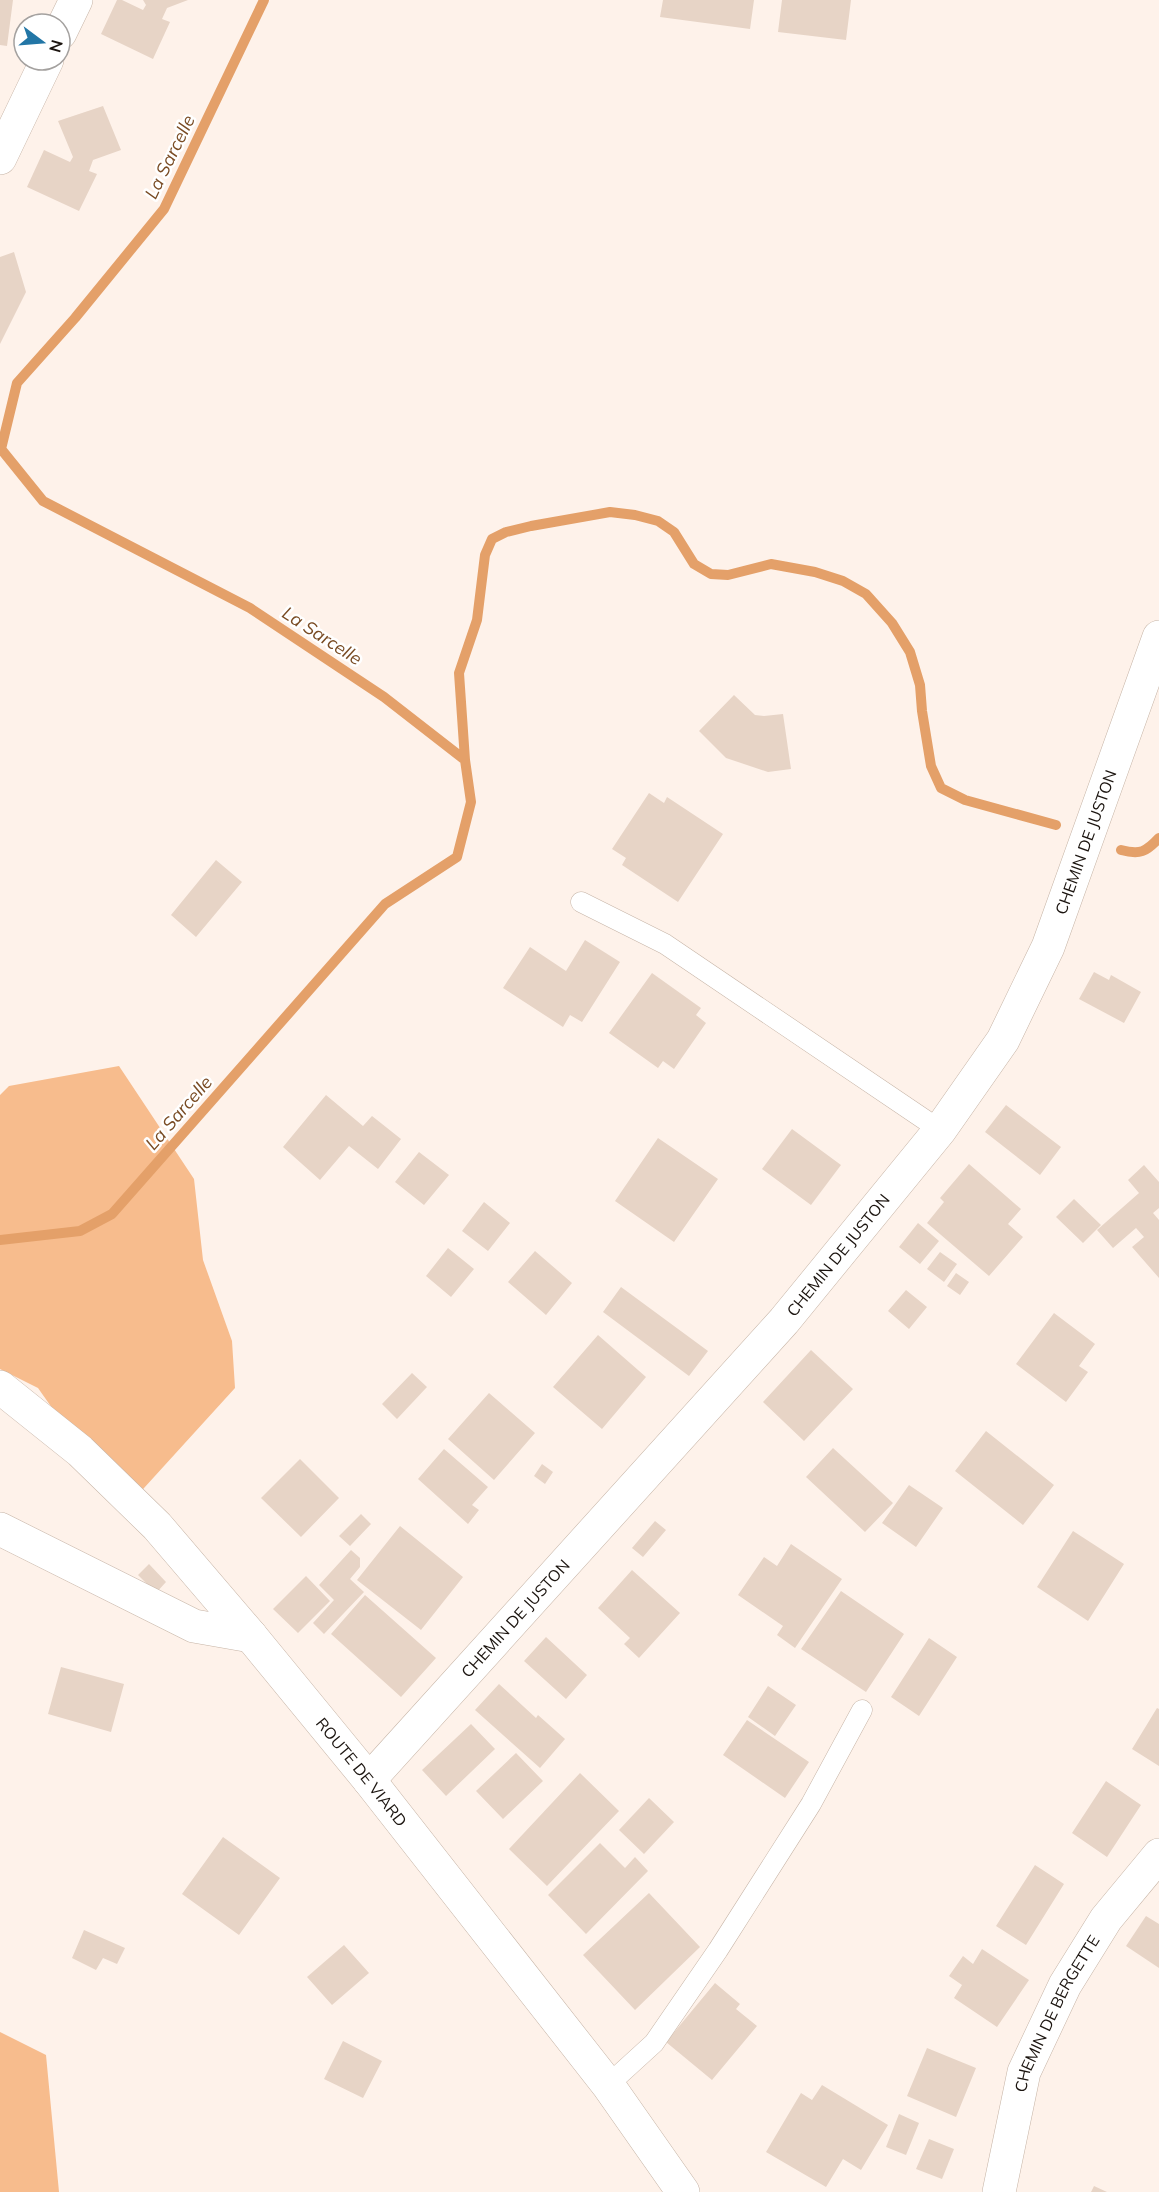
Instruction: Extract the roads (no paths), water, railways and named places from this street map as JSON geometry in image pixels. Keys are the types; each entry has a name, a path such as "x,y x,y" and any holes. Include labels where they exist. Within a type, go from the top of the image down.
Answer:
{"street":[{"path":"0,158 41,72"},
{"name":"CHEMIN DE JUSTON","path":"369,1780 784,1321 940,1130 1003,1040 1048,947 1159,637"},
{"name":"ROUTE DE VIARD","path":"0,1387 80,1451 148,1518 251,1636 369,1780 608,2085 683,2192"},
{"path":"0,1528 194,1626 251,1636"},
{"name":"CHEMIN DE BERGETTE","path":"999,2192 1024,2072 1060,1995 1106,1919 1159,1855"}],"lane":[{"path":"581,902 665,944 940,1130"},
{"path":"608,2085 654,2043 718,1950 811,1804 862,1710"}],"waterway":[{"name":"La Sarcelle","path":"0,1240 80,1231 112,1214 385,904 457,857 471,802 465,760 384,697 250,608 43,501 1,449 17,383 75,318 164,209 264,0"},
{"path":"465,760 459,673 477,620 485,555 492,539 506,532 531,526 610,512 658,521 674,532 694,564 711,574 728,575 771,564 815,572 843,581 866,594 892,623 910,652 920,685 931,766 941,788 965,800 1056,825"},
{"path":"1121,850 1142,851 1159,838"}]}
